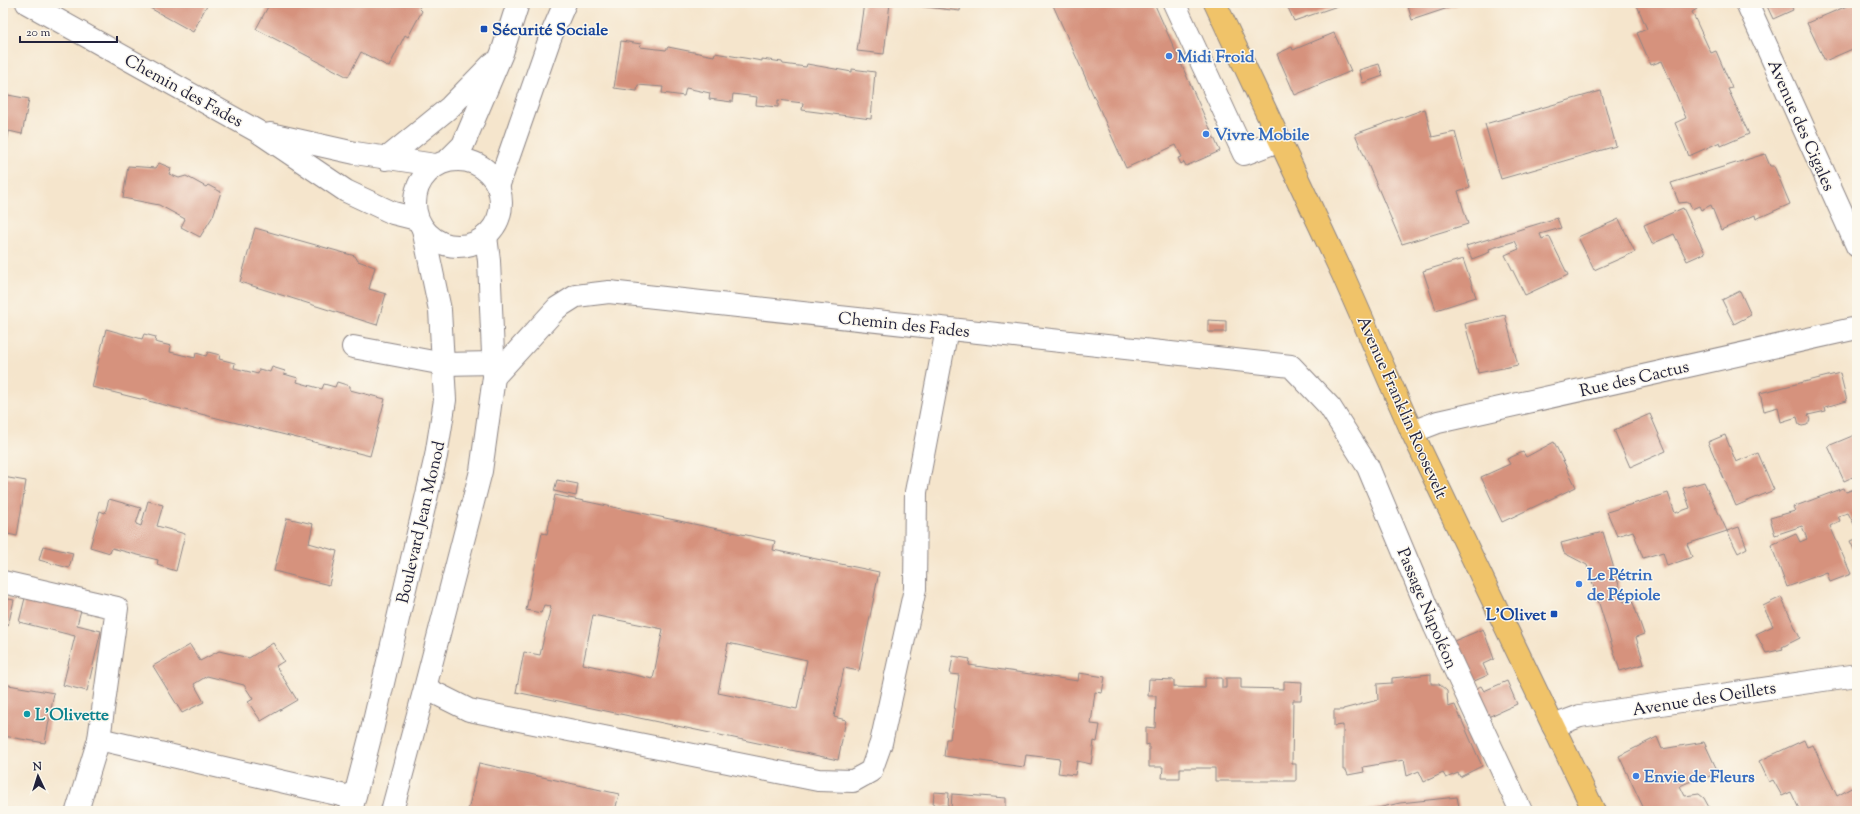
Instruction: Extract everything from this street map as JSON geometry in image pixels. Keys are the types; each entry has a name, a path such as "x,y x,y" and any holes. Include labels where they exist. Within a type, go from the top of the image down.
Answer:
{"main road":[{"name":"Avenue Franklin Roosevelt","path":"1215,3 1281,140 1343,275 1412,432 1594,811"}],"street":[{"name":"Chemin des Fades","path":"27,3 257,131 346,191 420,224"},
{"path":"441,163 464,160 478,165 490,174 498,187 501,198 500,212 495,225 486,236 470,244 453,246 437,241 420,224 414,200 417,187 425,175 463,145 502,53 518,3"},
{"path":"498,187 550,38 565,3"},
{"path":"1174,3 1244,154 1281,140"},
{"name":"Avenue des Cigales","path":"1747,3 1857,246"},
{"path":"386,158 450,108 502,53"},
{"name":"Chemin des Fades","path":"257,131 386,158 441,163"},
{"name":"Boulevard Jean Monod","path":"352,804 372,730 436,456 445,400 440,310 420,224"},
{"path":"392,811 481,471 494,370 489,261 486,236"},
{"name":"Chemin des Fades","path":"494,370 557,308 576,296 609,292 1291,366 1330,407"},
{"name":"Rue des Cactus","path":"1412,432 1438,422 1857,328"},
{"path":"425,688 469,710 818,780 852,782 872,771 881,743 915,589 916,492 947,329"},
{"path":"353,347 444,364 494,370"},
{"name":"Passage Napoléon","path":"1330,407 1368,467 1435,627 1521,811"},
{"path":"3,582 117,608 99,739 77,811"},
{"name":"Avenue des Oeillets","path":"1553,726 1580,716 1857,675"},
{"path":"99,739 352,804"}],"building":[{"path":"152,3 208,3 193,32 150,8"},
{"path":"270,3 422,3 419,8 422,11 408,37 405,35 389,67 361,52 348,77 256,29"},
{"path":"864,3 890,3 884,54 857,51"},
{"path":"910,3 961,3 960,11 909,5"},
{"path":"1052,3 1154,3 1220,151 1186,166 1184,162 1181,164 1178,158 1182,157 1176,145 1126,168"},
{"path":"1286,3 1346,3 1294,21"},
{"path":"1407,3 1463,3 1412,20"},
{"path":"1636,3 1694,3 1697,9 1692,12 1711,53 1716,51 1732,88 1728,89 1749,134 1721,146 1720,142 1689,156 1675,123 1686,118 1662,61 1651,65 1637,33 1647,29"},
{"path":"1790,3 1793,10 1773,19 1766,4"},
{"path":"1857,3 1857,47 1825,61 1807,23"},
{"path":"1334,33 1351,71 1295,95 1277,54 1292,47 1293,50"},
{"path":"621,41 641,44 640,47 666,50 668,47 714,56 715,53 762,61 762,59 782,62 783,64 806,67 807,64 852,72 852,69 875,72 871,119 802,110 803,103 778,100 778,107 756,105 757,97 733,94 732,102 709,99 710,93 686,88 684,96 662,93 663,87 638,85 637,91 614,88"},
{"path":"1379,64 1383,76 1363,83 1359,70"},
{"path":"1601,91 1616,146 1501,179 1485,124"},
{"path":"3,94 29,99 22,134 9,131 6,146 3,145"},
{"path":"1425,109 1432,137 1455,132 1470,187 1458,191 1468,224 1402,244 1355,134"},
{"path":"1765,154 1770,166 1774,166 1790,204 1756,219 1755,215 1721,230 1711,205 1701,210 1699,206 1692,209 1689,202 1679,203 1671,183"},
{"path":"159,163 171,168 169,174 179,178 186,176 206,187 208,185 221,192 213,216 200,237 181,227 185,219 159,205 123,198 128,166 156,168"},
{"path":"1683,208 1705,253 1687,261 1674,234 1652,244 1644,225"},
{"path":"1557,218 1561,228 1540,234 1542,239 1549,236 1568,275 1525,295 1505,255 1519,249 1515,241 1489,249 1490,252 1472,259 1466,246"},
{"path":"1619,219 1635,252 1594,270 1578,237"},
{"path":"255,228 355,256 358,261 375,267 369,289 386,294 377,325 240,282"},
{"path":"1463,259 1476,297 1436,310 1423,271"},
{"path":"1740,291 1751,315 1734,324 1722,300"},
{"path":"1505,315 1518,365 1478,373 1465,324"},
{"path":"1208,320 1226,321 1226,332 1208,332"},
{"path":"106,329 142,339 144,334 156,337 155,342 171,346 170,352 195,358 196,353 206,356 208,352 220,355 219,359 235,363 234,368 258,374 259,369 270,372 272,367 285,371 284,374 298,378 297,382 322,389 324,384 335,387 337,382 350,386 350,390 385,399 370,456 92,387"},
{"path":"1840,373 1847,401 1825,407 1826,411 1808,415 1810,420 1807,425 1799,425 1797,417 1781,422 1778,407 1764,411 1760,393"},
{"path":"1650,414 1666,451 1630,467 1614,430"},
{"path":"1857,424 1857,434 1854,426"},
{"path":"1857,434 1857,475 1844,481 1828,446"},
{"path":"1725,435 1736,462 1758,453 1774,490 1736,506 1708,442"},
{"path":"1554,442 1576,487 1502,522 1481,477 1510,464 1507,459 1523,452 1526,457"},
{"path":"3,477 26,481 17,536 3,533"},
{"path":"557,480 578,484 576,496 554,491"},
{"path":"1704,482 1727,531 1687,544 1692,557 1667,566 1663,552 1643,558 1633,531 1617,536 1607,512 1668,493 1675,513 1690,508 1683,488"},
{"path":"1844,488 1846,492 1857,488 1857,526 1855,526 1848,513 1838,516 1840,521 1830,526 1851,574 1830,582 1827,572 1787,587 1771,545 1796,534 1800,542 1807,539 1802,526 1775,535 1770,518 1795,511 1793,507"},
{"path":"555,495 775,541 773,550 879,572 859,671 844,668 834,717 846,720 838,760 516,692 524,652 540,655 551,606 544,605 541,613 526,610 542,533 547,534","holes":["593,615 663,629 653,679 583,664","728,643 807,660 797,709 718,693"]},
{"path":"109,499 141,508 136,524 141,526 148,501 163,505 157,526 185,534 176,571 157,565 158,560 112,548 110,553 90,547 100,511 105,513"},
{"path":"287,518 313,524 309,543 337,551 329,585 274,571"},
{"path":"1739,527 1747,548 1738,553 1727,531"},
{"path":"1603,532 1624,602 1632,600 1644,634 1636,637 1644,664 1620,671 1587,565 1564,553 1561,543"},
{"path":"1857,539 1857,556 1850,541"},
{"path":"43,546 73,553 69,568 39,560"},
{"path":"1781,597 1800,638 1782,647 1783,649 1766,653 1756,634 1773,626 1763,606"},
{"path":"3,598 14,600 8,626 3,625"},
{"path":"25,598 81,610 77,625 101,631 87,691 63,685 75,636 19,622"},
{"path":"1483,629 1494,659 1483,664 1488,675 1472,682 1454,641"},
{"path":"273,643 284,661 276,666 297,700 261,721 248,702 253,699 244,685 207,676 194,684 204,702 182,713 153,666 190,645 200,661 219,651 249,658"},
{"path":"953,656 970,659 969,665 1078,681 1079,673 1105,677 1102,693 1095,692 1091,724 1100,725 1097,742 1094,741 1091,764 1077,761 1075,775 1058,773 1060,759 1026,755 1024,767 944,756 946,739 950,739 959,675 950,674"},
{"path":"1431,674 1431,684 1439,684 1447,691 1448,707 1455,705 1482,766 1460,777 1458,773 1446,778 1443,773 1424,782 1419,771 1407,776 1404,760 1363,767 1364,772 1348,775 1346,770 1343,770 1343,725 1334,726 1334,710 1343,710 1378,700 1377,684 1392,683 1392,678"},
{"path":"1205,678 1222,678 1222,688 1226,688 1226,678 1241,678 1241,688 1284,689 1284,681 1302,682 1301,700 1293,700 1292,764 1296,764 1296,781 1215,781 1215,768 1180,768 1180,778 1162,778 1163,767 1149,767 1149,744 1146,745 1146,727 1155,728 1156,696 1148,696 1149,679 1174,680 1174,687 1205,688"},
{"path":"1507,681 1517,704 1488,717 1475,689 1481,686 1484,691"},
{"name":"L'Olivette","path":"3,684 54,693 45,743 3,736"},
{"path":"1657,737 1662,749 1704,742 1718,772 1700,781 1698,778 1680,786 1685,796 1699,794 1704,798 1711,811 1645,811 1619,756"},
{"path":"1804,740 1807,747 1813,745 1837,796 1853,787 1857,798 1857,811 1800,811 1791,792 1782,796 1773,780 1769,782 1759,761"},
{"path":"479,763 619,794 615,811 468,811"},
{"path":"934,792 949,793 948,806 933,805"},
{"path":"952,794 1006,798 1006,811 951,809"},
{"path":"1457,797 1459,807 1442,811 1364,811 1400,803"}],"place":[{"name":"Sécurité Sociale","path":"484,29"},
{"name":"Midi Froid","path":"1169,56"},
{"name":"Vivre Mobile","path":"1206,134"},
{"name":"Le Pétrin de Pépiole","path":"1579,584"},
{"name":"L’Olivet","path":"1554,614"},
{"name":"L'Olivette","path":"27,714"},
{"name":"Envie de Fleurs","path":"1636,776"}]}
